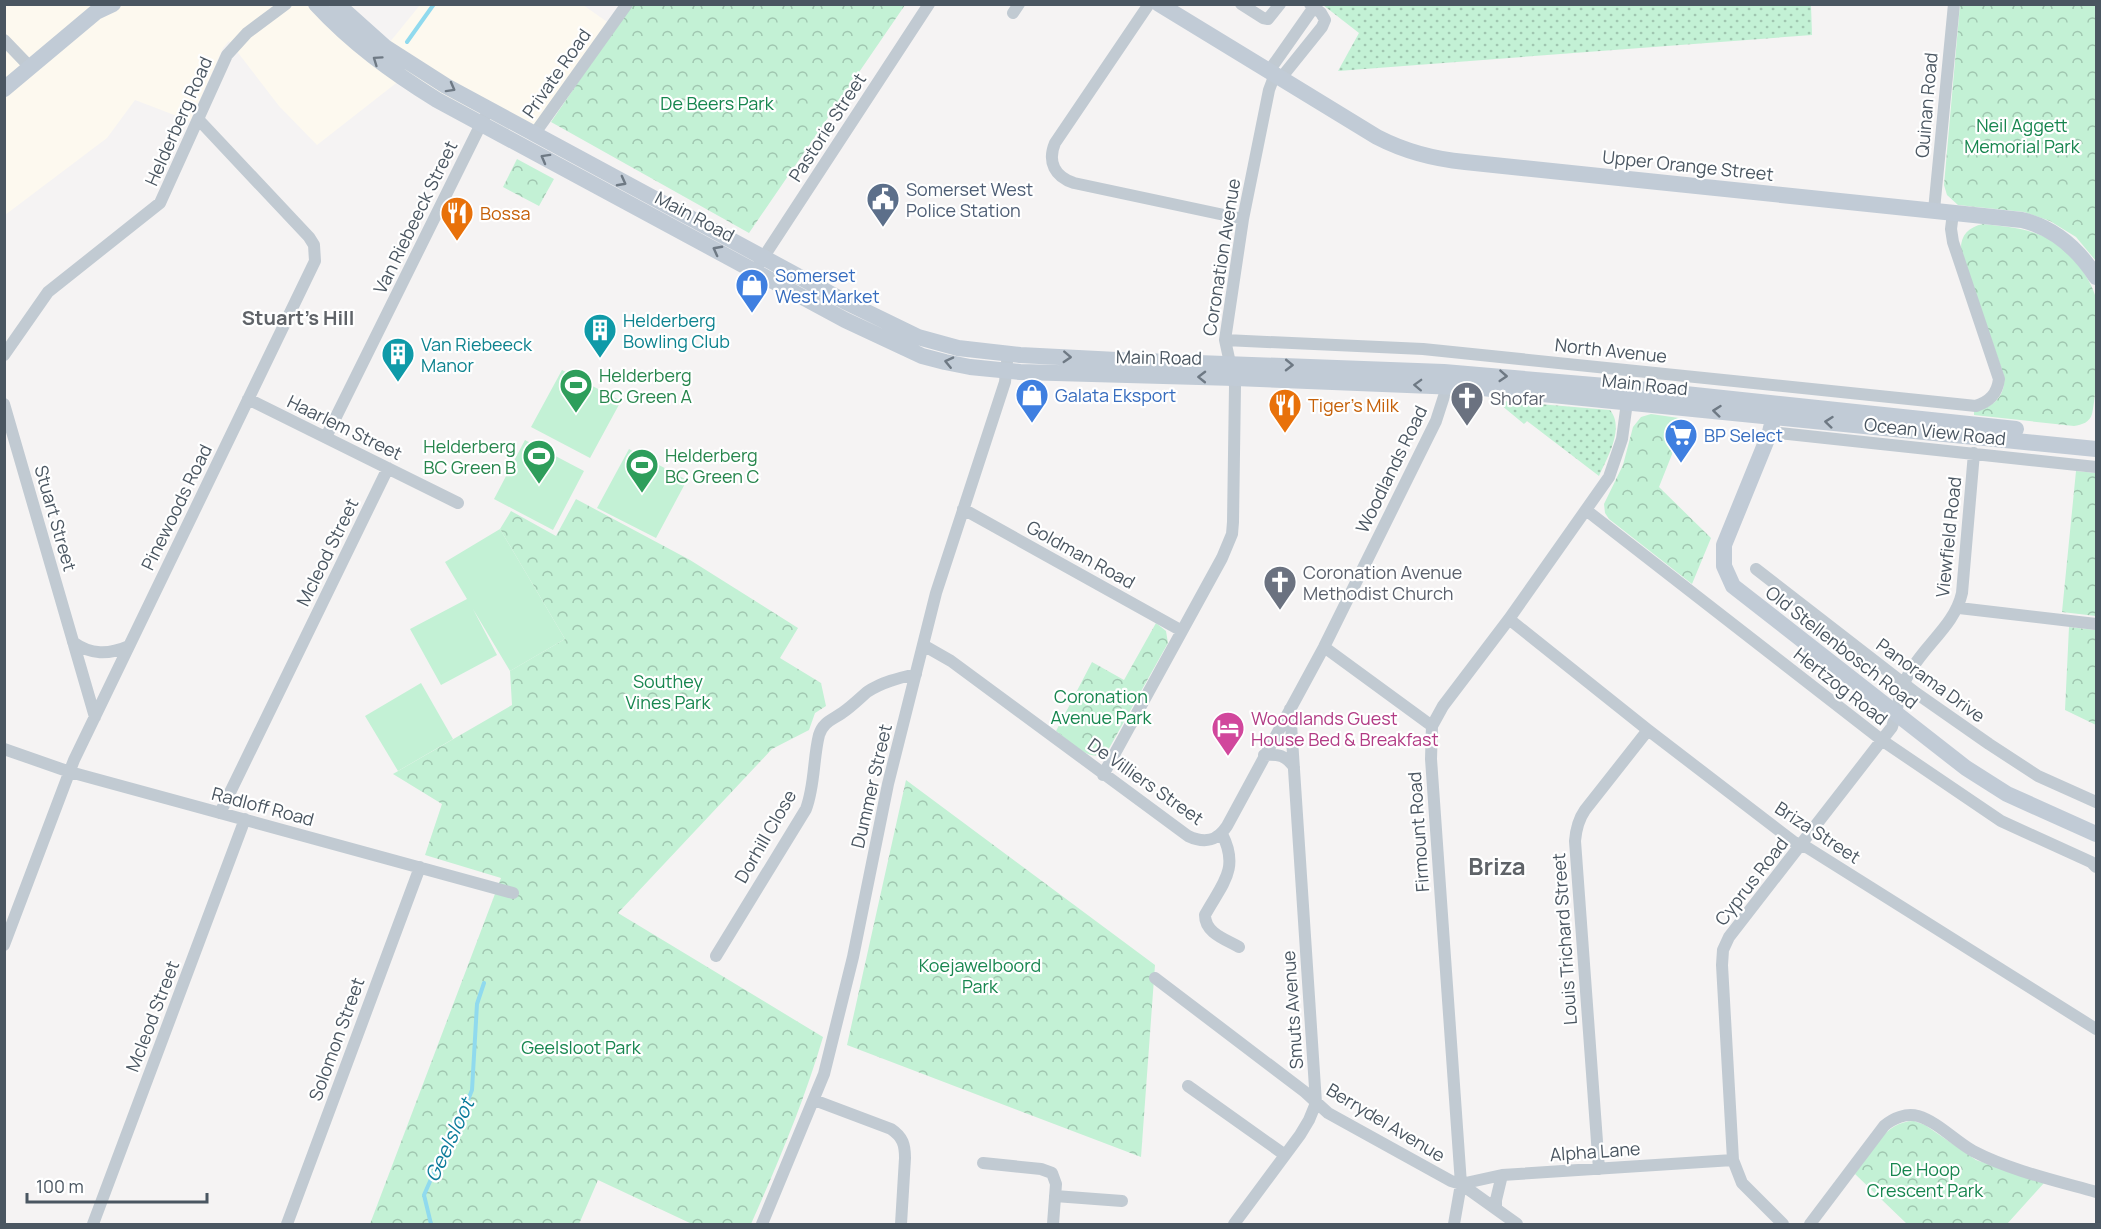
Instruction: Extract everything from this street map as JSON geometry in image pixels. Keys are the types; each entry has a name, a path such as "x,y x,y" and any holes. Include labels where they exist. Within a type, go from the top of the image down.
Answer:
{"main road":[{"path":"4,89 97,8 113,4"},
{"name":"Main Road","path":"316,4 362,49 408,82 485,116 759,264 844,301 918,337 958,348 1008,354 1447,387 1628,395"},
{"name":"Main Road","path":"337,4 372,37 485,116 535,133 759,264 845,320 922,356 970,367 1006,371 1444,372 1628,395 1774,417 2097,449"},
{"name":"Upper Orange Street","path":"1159,4 1377,137 1397,148 1419,155 1465,162 2016,219 2044,227 2072,247 2097,277"},
{"name":"Main Road","path":"1774,417 2097,438"},
{"name":"Old Stellenbosch Road","path":"1774,417 1724,544 1724,566 1727,577 1741,593 1966,768 2007,794 2097,834"}],"street":[{"name":"Helderberg Road","path":"4,355 41,300 55,285 160,203 231,49 247,33 286,4"},
{"name":"Private Road","path":"535,133 627,4"},
{"name":"Pastorie Street","path":"759,264 929,4"},
{"path":"1149,4 1055,143 1051,156 1052,165 1061,177 1074,183 1243,219"},
{"path":"1241,4 1268,19 1280,4"},
{"name":"Quinan Road","path":"1934,210 1954,4"},
{"path":"1312,6 1321,13 1325,20 1322,27 1307,46 1275,74 1293,37 1312,6"},
{"path":"4,40 30,67"},
{"name":"Coronation Avenue","path":"1103,775 1222,558 1232,534 1233,371 1225,340 1243,219 1269,90 1275,74"},
{"name":"Van Riebeeck Street","path":"326,438 485,116"},
{"name":"Pinewoods Road","path":"4,945 70,772 94,717 315,261 315,250 309,237 198,119"},
{"name":"North Avenue","path":"1225,340 1424,348 1976,406 1996,393 1999,379 1953,242 1951,229 1953,213"},
{"name":"Dummer Street","path":"762,1224 814,1100 834,1036 888,784 936,593 1005,382 1008,354"},
{"name":"Woodlands Road","path":"1222,834 1324,647 1436,421 1447,387"},
{"name":"Firmount Road","path":"1454,1224 1461,1184 1431,759 1432,726 1443,706 1509,619 1609,477 1622,439 1628,395"},
{"name":"Haarlem Street","path":"248,399 458,503"},
{"name":"Stuart Street","path":"4,404 94,717"},
{"name":"Ocean View Road","path":"1774,417 1974,453 2097,467"},
{"name":"Viewfield Road","path":"1895,714 1897,702 1910,671 1959,608 1974,453"},
{"name":"Mcleod Street","path":"220,813 388,468"},
{"name":"Goldman Road","path":"963,509 1182,631"},
{"name":"Hertzog Road","path":"1586,510 1883,741 2001,821 2094,865"},
{"name":"Panorama Drive","path":"1756,569 1905,685 2026,769 2097,802"},
{"path":"1959,608 2097,624"},
{"name":"Briza Street","path":"1509,619 1647,730 1794,842 2097,1029"},
{"path":"73,642 99,653 114,652 129,646"},
{"name":"De Villiers Street","path":"923,645 951,661 1188,836 1209,841 1222,834"},
{"path":"1324,647 1432,726"},
{"name":"Dorhill Close","path":"716,956 806,809 812,789 816,752 822,727 877,686 916,674"},
{"name":"Smuts Avenue","path":"1290,709 1316,1103"},
{"name":"Cyprus Road","path":"1783,1224 1742,1183 1733,1160 1723,950 1730,937 1883,741 1893,726 1895,714"},
{"name":"Louis Trichard Street","path":"1599,1169 1576,830 1585,810 1647,730"},
{"name":"Radloff Road","path":"4,749 70,772 513,893"},
{"path":"1264,756 1282,755 1294,767"},
{"name":"Mcleod Street","path":"93,1224 245,819"},
{"path":"1222,834 1228,847 1231,864 1205,915 1205,920 1210,930 1239,946"},
{"name":"Solomon Street","path":"287,1224 420,867"},
{"name":"Berrydel Avenue","path":"1155,978 1305,1092 1328,1113 1451,1182 1461,1184 1517,1224"},
{"path":"1188,1086 1285,1155"},
{"path":"814,1100 891,1129 901,1137 905,1158 900,1224"},
{"path":"1234,1224 1309,1120 1316,1103"},
{"path":"1810,1224 1884,1126 1890,1120 1907,1115 1926,1119 1973,1151 1990,1158 2097,1192"},
{"name":"Alpha Lane","path":"1461,1184 1502,1175 1733,1160"},
{"path":"983,1163 1049,1171 1056,1179 1053,1224"},
{"path":"1496,1209 1502,1175"},
{"path":"1055,1196 1122,1201"}],"shaded area":[{"path":"5,5 327,5 381,53 420,5 583,5 613,26 530,140 441,93 409,73 317,145 279,106 229,41 223,48 190,121 135,100 107,138 5,215"}],"green space":[{"name":"De Beers Park","path":"631,5 905,5 749,233 551,122"},
{"path":"1323,5 1811,5 1812,35 1338,71 1359,33"},
{"name":"Neil Aggett Memorial Park","path":"1960,5 2096,5 2096,261 2076,237 2050,221 2024,212 1958,205 1947,195 1944,185"},
{"path":"517,159 554,179 539,206 503,187"},
{"path":"1983,224 2019,229 2046,237 2067,253 2088,280 2097,304 2097,354 2094,405 2091,417 2085,423 2074,426 1974,415 1974,411 1987,407 1997,400 2004,383 2004,376 1961,251 1966,233 1973,227"},
{"name":"Helderberg BC Green A","path":"562,370 621,401 590,458 531,427"},
{"path":"1502,401 1610,410 1616,425 1615,434 1599,476 1527,421 1524,424 1501,405"},
{"path":"1651,414 1686,419 1659,487 1711,538 1692,584 1609,519 1605,513 1604,504 1623,465 1633,427 1641,417"},
{"name":"Helderberg BC Green B","path":"525,440 584,471 553,530 494,499"},
{"name":"Helderberg BC Green C","path":"629,449 687,480 656,538 597,508"},
{"path":"2076,471 2096,473 2096,616 2062,612"},
{"path":"576,499 690,560 798,628 780,658 821,683 826,706 815,713 809,730 772,749 618,913 823,1037 790,1132 751,1224 692,1224 598,1180 579,1224 370,1224 501,878 425,855 442,804 393,774 512,705 510,671 565,639 500,529 511,511 556,536"},
{"path":"500,529 565,639 510,671 473,609 497,655 441,685 410,629 467,599 445,562"},
{"name":"Coronation Avenue Park","path":"1156,623 1166,631 1168,643 1107,752 1094,756 1088,754 1056,731 1092,662 1124,680"},
{"path":"2069,627 2096,630 2096,725 2065,710"},
{"path":"421,683 453,739 398,771 365,716"},
{"name":"Koejawelboord Park","path":"906,780 1155,965 1141,1157 847,1045"},
{"name":"De Hoop Crescent Park","path":"1914,1121 1925,1125 1976,1160 2044,1183 2007,1224 1907,1224 1855,1174 1887,1132 1904,1122"}],"waterway":[{"name":"Geelsloot","path":"407,42 434,4"},
{"name":"Geelsloot","path":"431,1224 424,1195 442,1154 454,1135 472,1090 477,1004 484,983"}],"place":[{"name":"Somerset West Police Station","path":"883,228"},
{"name":"Bossa","path":"457,242"},
{"name":"Somerset West Market","path":"752,314"},
{"name":"Helderberg Bowling Club","path":"600,359"},
{"name":"Van Riebeeck Manor","path":"398,383"},
{"name":"Helderberg BC Green A","path":"576,414"},
{"name":"Galata Eksport","path":"1032,424"},
{"name":"Shofar","path":"1467,427"},
{"name":"Tiger's Milk","path":"1285,434"},
{"name":"BP Select","path":"1681,464"},
{"name":"Helderberg BC Green B","path":"539,485"},
{"name":"Helderberg BC Green C","path":"642,494"},
{"name":"Coronation Avenue Methodist Church","path":"1280,611"},
{"name":"Woodlands Guest House Bed & Breakfast","path":"1228,757"}],"district":[{"name":"Stuart's Hill","path":"298,317"},
{"name":"Briza","path":"1497,865"}],"park label":[{"name":"Southey Vines Park","path":"668,691"},
{"name":"Geelsloot Park","path":"581,1047"}]}
